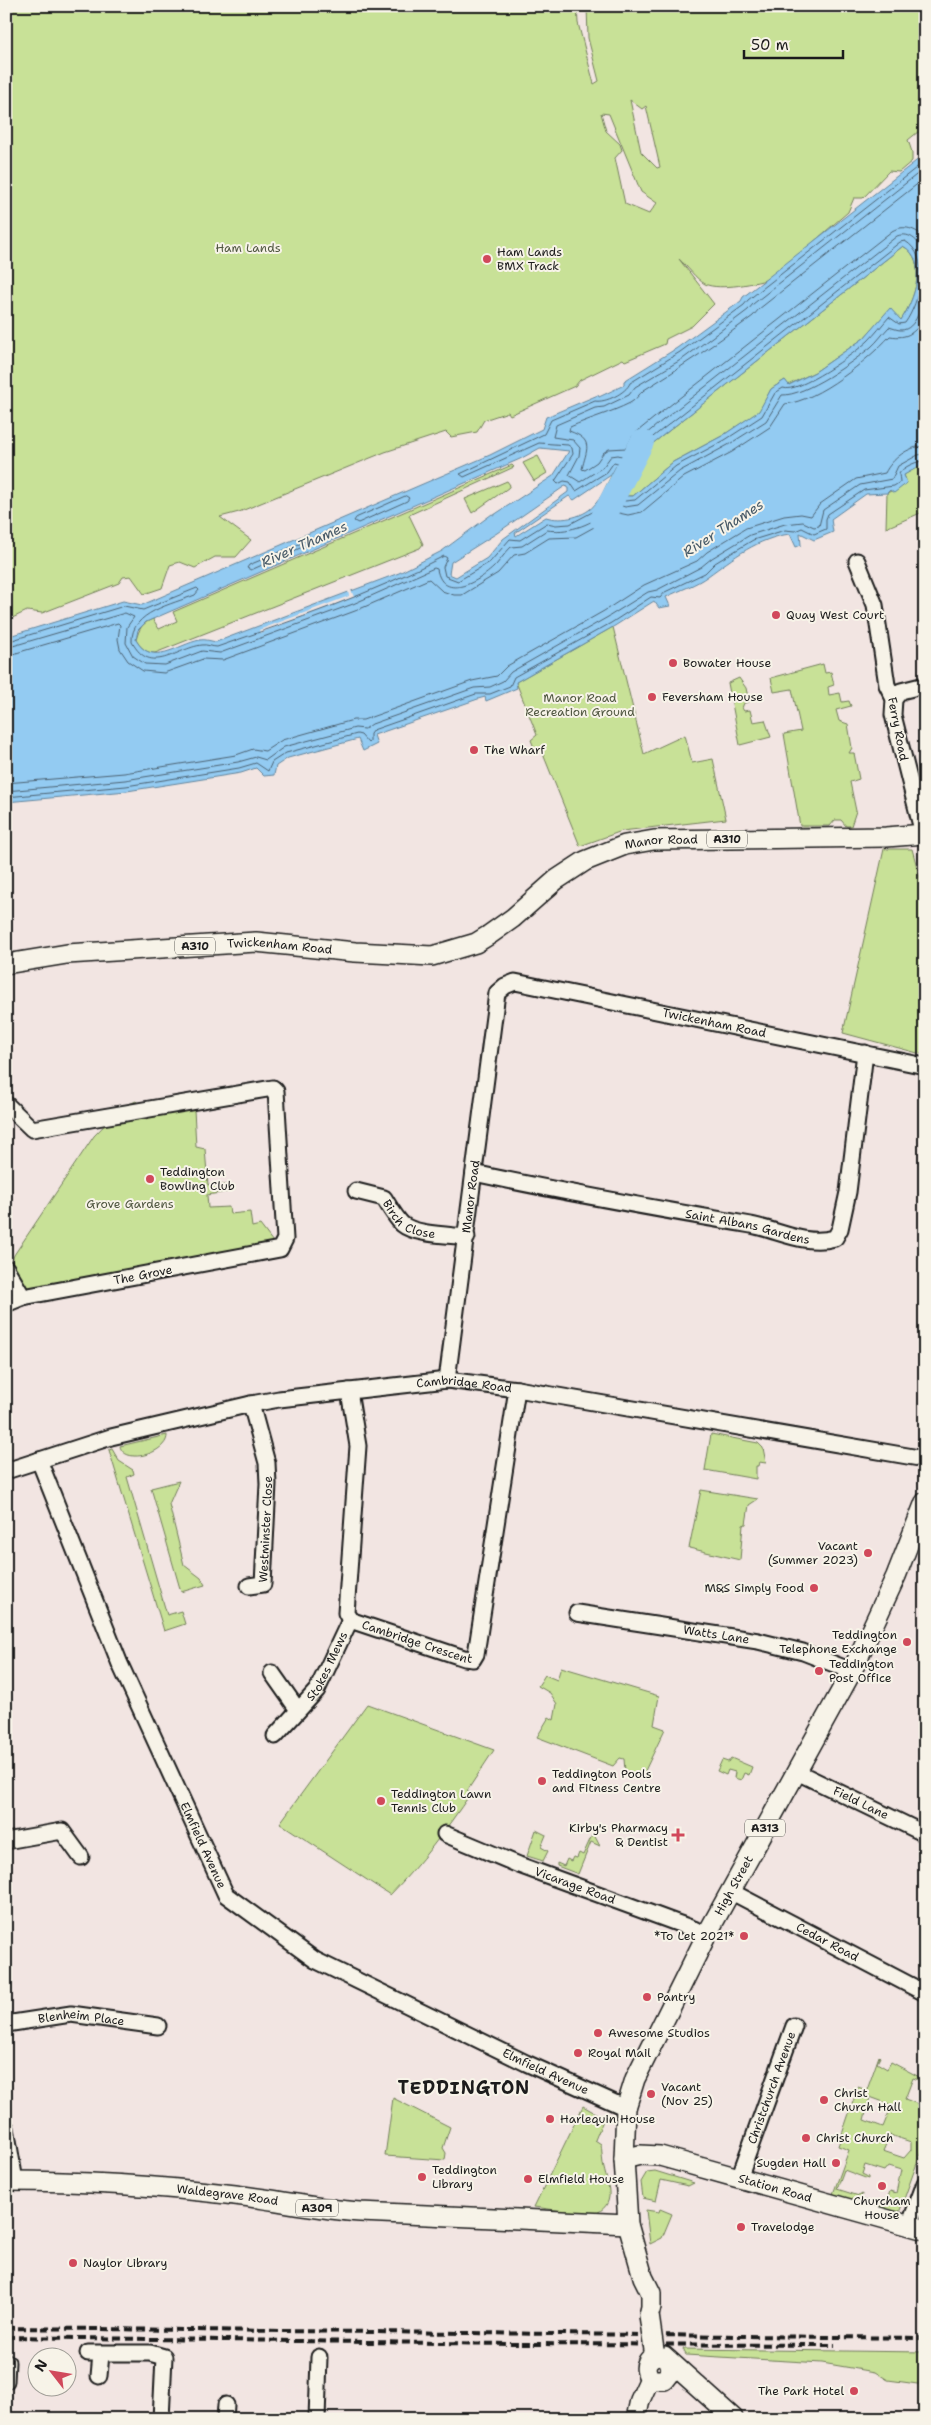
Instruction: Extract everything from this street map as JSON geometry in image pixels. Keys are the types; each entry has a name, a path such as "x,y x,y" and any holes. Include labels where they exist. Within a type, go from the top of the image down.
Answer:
{"main road":[{"name":"Manor Road","path":"489,935 562,876 585,861 625,845 654,840 924,836"},
{"name":"Twickenham Road","path":"6,964 67,954 256,942 365,953 432,956 476,943 489,935"},
{"name":"High Street","path":"665,2360 642,2304 643,2277 628,2224 624,2158 626,2108 637,2073 706,1934 852,1671 923,1513"},
{"name":"Station Road","path":"624,2158 660,2156 917,2228"},
{"name":"Waldegrave Road","path":"11,2181 100,2183 202,2191 326,2209 360,2212 628,2224"},
{"path":"636,2419 640,2400 657,2379 671,2371 665,2360"},
{"path":"665,2360 733,2418"},
{"path":"657,2379 733,2418"}],"street":[{"name":"Ferry Road","path":"857,561 875,605 887,685 894,699 893,715 924,836"},
{"path":"894,699 901,691 925,685"},
{"name":"Twickenham Road","path":"504,986 515,982 524,983 925,1066"},
{"name":"Manor Road","path":"448,1380 497,994 504,986"},
{"name":"Saint Albans Gardens","path":"474,1173 607,1201 772,1229 800,1239 819,1242 835,1238 840,1229 848,1192 865,1053"},
{"name":"The Grove","path":"6,1104 32,1129 273,1088 276,1091 285,1213 285,1239 280,1249 24,1297 6,1304"},
{"name":"Birch Close","path":"356,1191 384,1198 401,1224 409,1228 431,1234 467,1237"},
{"path":"6,1268 24,1297"},
{"name":"Cambridge Road","path":"6,1471 126,1433 279,1398 448,1380 517,1389 925,1459"},
{"name":"Cambridge Crescent","path":"349,1391 358,1446 346,1613 350,1620 464,1658 473,1659 476,1654 517,1389"},
{"name":"Westminster Close","path":"249,1586 263,1584 268,1484 267,1463 251,1404"},
{"name":"Elmfield Avenue","path":"39,1460 120,1664 226,1895 315,1960 526,2063 626,2108"},
{"name":"Watts Lane","path":"578,1613 758,1641 803,1652 852,1671"},
{"name":"Stokes Mews","path":"275,1736 317,1690 350,1620"},
{"name":"Stokes Mews","path":"272,1673 298,1710"},
{"name":"Field Lane","path":"797,1772 925,1834"},
{"path":"6,1841 62,1831 81,1857"},
{"name":"Vicarage Road","path":"445,1834 519,1865 706,1934"},
{"name":"Cedar Road","path":"730,1891 925,1993"},
{"name":"Blenheim Place","path":"6,2024 71,2014 158,2026"},
{"name":"Christchurch Avenue","path":"739,2178 794,2026"},
{"path":"6,2128 11,2181"},
{"path":"917,2228 925,2183"},
{"path":"99,2376 95,2354 150,2352 164,2357 161,2419"},
{"path":"317,2419 320,2357"},
{"path":"6,2381 7,2362"}],"green space":[{"name":"Ham Lands","path":"6,6 577,6 578,23 594,84 599,81 588,38 587,6 925,6 925,137 918,132 908,140 912,152 912,161 899,172 889,171 863,198 854,198 848,212 772,278 738,286 711,286 702,282 679,259 714,304 692,326 666,339 665,344 625,361 623,359 580,380 575,386 510,415 508,412 484,420 477,432 451,437 446,432 385,452 239,512 220,517 251,540 236,557 215,557 195,568 180,562 170,565 162,588 144,594 131,576 123,577 119,583 42,613 27,611 6,621","holes":["630,100 642,109 646,106 660,167 657,168 641,152","601,113 609,114 641,192 657,203 649,214 625,204 615,158 622,150 620,144 606,131"]},
{"path":"903,246 911,252 915,261 917,281 906,312 901,320 890,309 864,338 815,372 788,385 785,380 771,389 760,411 722,436 673,462 633,496 627,496 606,486 616,466 633,475 647,448"},
{"path":"538,456 547,473 534,481 523,463"},
{"path":"925,462 925,511 886,528 887,493 907,483 904,475"},
{"path":"512,465 514,467 409,515 423,544 420,548 155,653 144,649 136,640 138,633 146,622 153,619 159,629 177,621 173,612"},
{"path":"507,481 510,485 508,488 472,513 465,499"},
{"name":"Manor Road Recreation Ground","path":"613,627 644,754 685,735 692,763 713,759 726,819 622,831 580,846 541,749 535,750 531,740 537,735 516,682"},
{"path":"823,664 825,673 831,672 834,685 828,687 829,695 840,693 842,702 849,701 851,706 836,710 839,721 848,724 852,748 849,753 854,753 859,779 850,782 856,811 851,826 846,826 841,820 835,820 830,826 800,826 784,734 801,731 792,689 774,692 771,678"},
{"path":"739,678 746,688 749,702 744,703 742,708 744,711 750,710 753,722 765,720 771,737 740,745 728,683"},
{"path":"884,849 912,849 925,896 925,1055 843,1033"},
{"name":"Grove Gardens","path":"136,1101 141,1107 185,1105 194,1109 196,1147 205,1149 208,1185 226,1185 227,1192 207,1195 208,1208 229,1207 230,1214 250,1212 252,1227 260,1225 273,1242 265,1256 34,1292 25,1289 11,1263 14,1255 94,1136 122,1107"},
{"path":"711,1434 758,1443 763,1448 766,1463 759,1462 758,1466 756,1466 756,1479 705,1470"},
{"path":"167,1435 161,1447 145,1455 129,1455 123,1452 120,1446"},
{"path":"112,1449 119,1461 133,1470 134,1474 127,1477 167,1615 181,1611 185,1624 164,1631 109,1450"},
{"path":"179,1481 169,1504 184,1565 201,1578 205,1585 181,1592 151,1488"},
{"path":"701,1490 758,1499 749,1505 746,1524 743,1525 740,1560 689,1548"},
{"path":"561,1667 659,1696 654,1725 665,1729 642,1777 625,1771 624,1759 620,1758 613,1766 537,1737 549,1717 554,1720 557,1704 550,1693 538,1686 545,1675 557,1680"},
{"name":"Teddington Lawn Tennis Club","path":"367,1704 494,1750 467,1791 471,1793 452,1820 423,1858 390,1895 280,1823"},
{"path":"731,1758 752,1767 749,1775 744,1773 741,1780 734,1778 735,1772 728,1770 726,1775 717,1771 722,1760 728,1762"},
{"path":"536,1830 546,1835 541,1847 548,1851 543,1861 527,1856"},
{"path":"593,1833 600,1846 591,1842 578,1874 557,1866 557,1863 564,1866 567,1859 571,1861 573,1857 577,1858 579,1853 583,1855"},
{"path":"879,2056 877,2063 887,2069 891,2062 925,2080 925,2082 913,2078 905,2099 923,2106 925,2103 925,2141 899,2213 833,2194 849,2150 838,2146 858,2087 867,2090","holes":["870,2097 892,2105 883,2127 864,2120","890,2135 911,2142 911,2150 904,2158 883,2151","865,2165 884,2171 888,2166 901,2170 896,2193 890,2191 886,2204 874,2201 873,2203 861,2199 862,2194 859,2196 837,2189 844,2170 868,2179 868,2177 862,2174"]},
{"path":"393,2098 450,2127 443,2148 446,2153 445,2160 385,2156"},
{"path":"583,2106 604,2118 595,2140 601,2144 609,2194 606,2206 592,2215 534,2207"},
{"path":"655,2171 694,2183 688,2186 661,2180 656,2201 643,2198 641,2182 647,2172"},
{"path":"660,2209 672,2214 662,2238 650,2244 646,2210 659,2212"},
{"path":"683,2349 925,2352 925,2385 888,2380 875,2372 822,2363 686,2355"}],"water":[{"path":"925,154 925,468 922,465 904,475 907,483 894,493 890,490 887,493 866,494 831,519 833,532 814,540 800,533 801,545 796,547 790,534 778,536 757,544 693,585 666,597 670,606 659,608 654,601 613,627 516,682 517,688 486,701 485,697 478,699 374,735 377,744 363,751 358,739 288,758 276,766 274,775 264,776 256,768 241,773 127,791 6,802 6,637 123,601 142,605 490,455 542,429 546,417 598,395 599,397 624,385 624,381 677,348 741,301 743,297","holes":["903,246 911,252 915,261 917,281 906,312 901,320 890,308 864,338 815,372 789,385 785,380 771,389 759,411 722,436 673,462 633,496 627,496 606,486 592,508 586,512 573,517 559,519 546,517 516,536 515,533 569,496 574,500 611,475 616,466 633,475 647,448","540,448 569,451 553,476 494,515 492,514 442,551 399,573 216,642 200,640 166,652 157,653 142,648 136,640 138,630 146,622 520,459","565,486 568,487 568,492 503,539 487,558 456,577 449,574 451,562"]}],"pier":[{"path":"351,590 354,597 260,633 259,630 349,596 348,591"}],"waterway":[{"name":"River Thames","path":"602,519 642,442"}],"railway":[{"path":"6,2328 925,2338"},
{"path":"6,2337 510,2344 835,2345"}],"place":[{"name":"Ham Lands BMX Track","path":"487,259"},
{"name":"Quay West Court","path":"776,615"},
{"name":"Bowater House","path":"673,663"},
{"name":"Feversham House","path":"652,697"},
{"name":"The Wharf","path":"474,750"},
{"name":"Teddington Bowling Club","path":"150,1179"},
{"name":"Vacant (Summer 2023)","path":"868,1553"},
{"name":"M&S Simply Food","path":"814,1588"},
{"name":"Teddington Telephone Exchange","path":"907,1642"},
{"name":"Teddington Post Office","path":"819,1671"},
{"name":"Teddington Pools and Fitness Centre","path":"542,1781"},
{"name":"Teddington Lawn Tennis Club","path":"381,1801"},
{"name":"Kirby's Pharmacy & Dentist","path":"678,1835"},
{"name":"*To Let 2021*","path":"744,1936"},
{"name":"Pantry","path":"647,1997"},
{"name":"Awesome Studios","path":"598,2033"},
{"name":"Royal Mail","path":"578,2053"},
{"name":"Vacant (Nov 25)","path":"651,2094"},
{"name":"Christ Church Hall","path":"824,2100"},
{"name":"Harlequin House","path":"550,2119"},
{"name":"Christ Church","path":"806,2138"},
{"name":"Sugden Hall","path":"836,2163"},
{"name":"Teddington Library","path":"422,2177"},
{"name":"Elmfield House","path":"528,2179"},
{"name":"Churcham House","path":"882,2186"},
{"name":"Travelodge","path":"741,2227"},
{"name":"Naylor Library","path":"73,2263"},
{"name":"The Park Hotel","path":"854,2391"}],"district":[{"name":"TEDDINGTON","path":"464,2088"}]}
